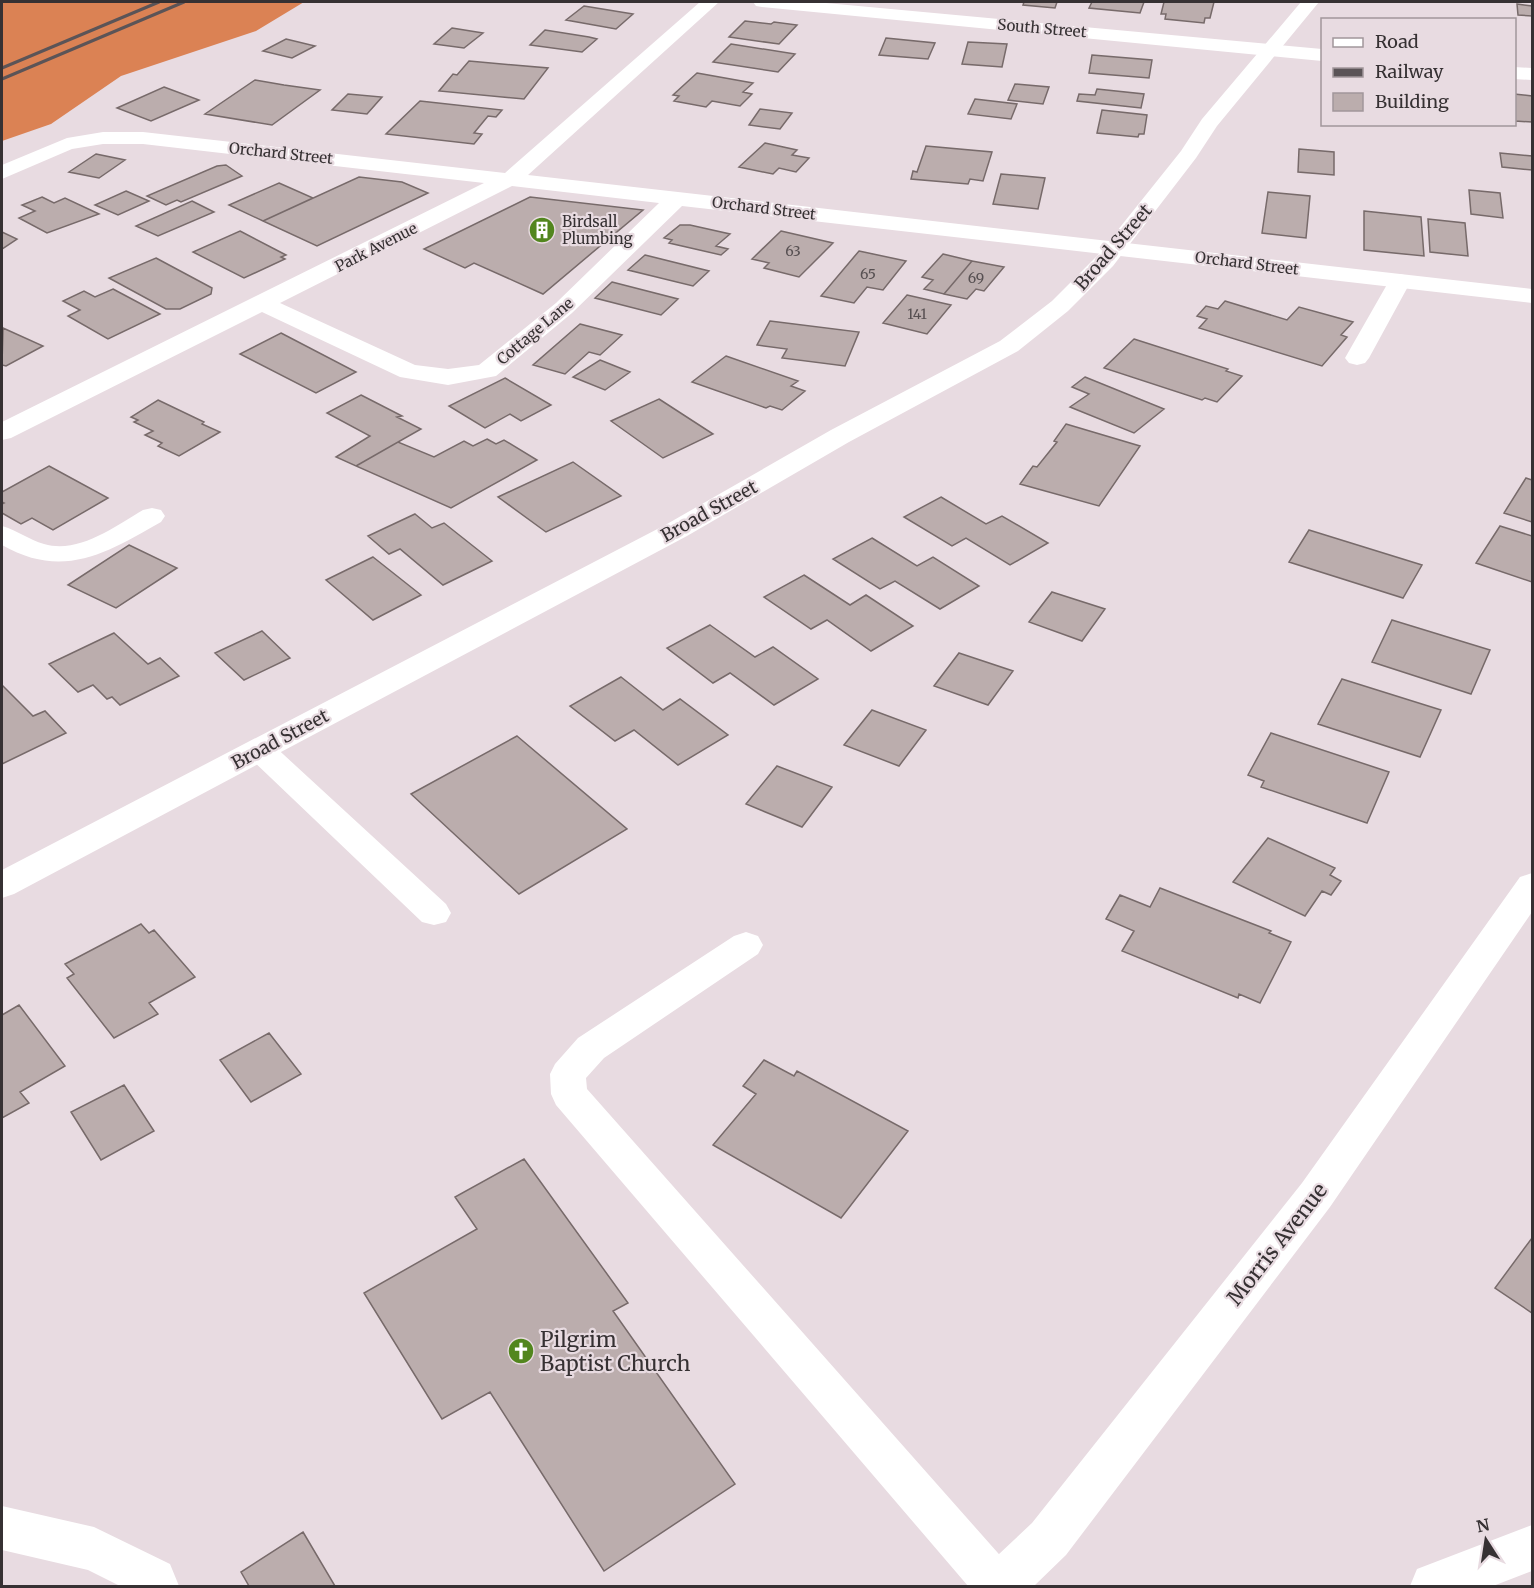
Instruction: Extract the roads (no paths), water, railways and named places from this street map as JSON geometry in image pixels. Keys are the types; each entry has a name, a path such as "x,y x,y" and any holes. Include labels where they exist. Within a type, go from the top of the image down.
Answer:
{"street":[{"name":"Park Avenue","path":"2,432 512,178 710,2"},
{"name":"South Street","path":"762,2 1321,55"},
{"name":"Broad Street","path":"2,885 677,530 840,436 1008,346 1060,306 1116,248 1189,154 1209,123 1310,2"},
{"path":"1516,73 1533,74"},
{"name":"Orchard Street","path":"2,173 67,144 103,138 143,138 512,178 1533,296"},
{"name":"Cottage Lane","path":"262,303 409,372 448,377 487,371 564,309 677,198"},
{"name":"Morris Avenue","path":"998,1587 1049,1539 1316,1196 1533,886"},
{"path":"1434,1587 1533,1548"}],"lane":[{"path":"1357,358 1400,281"},
{"path":"2,534 35,550 60,557 93,549 152,516"},
{"path":"260,750 434,913"},
{"path":"746,945 591,1048 568,1074 569,1094 998,1587"},
{"path":"2,1528 94,1549 154,1580 156,1587"}],"railway":[{"path":"2,68 159,2"},
{"path":"2,79 184,2"}],"place":[{"name":"Birdsall Plumbing","path":"542,230"},
{"name":"Pilgrim Baptist Church","path":"521,1351"}]}
